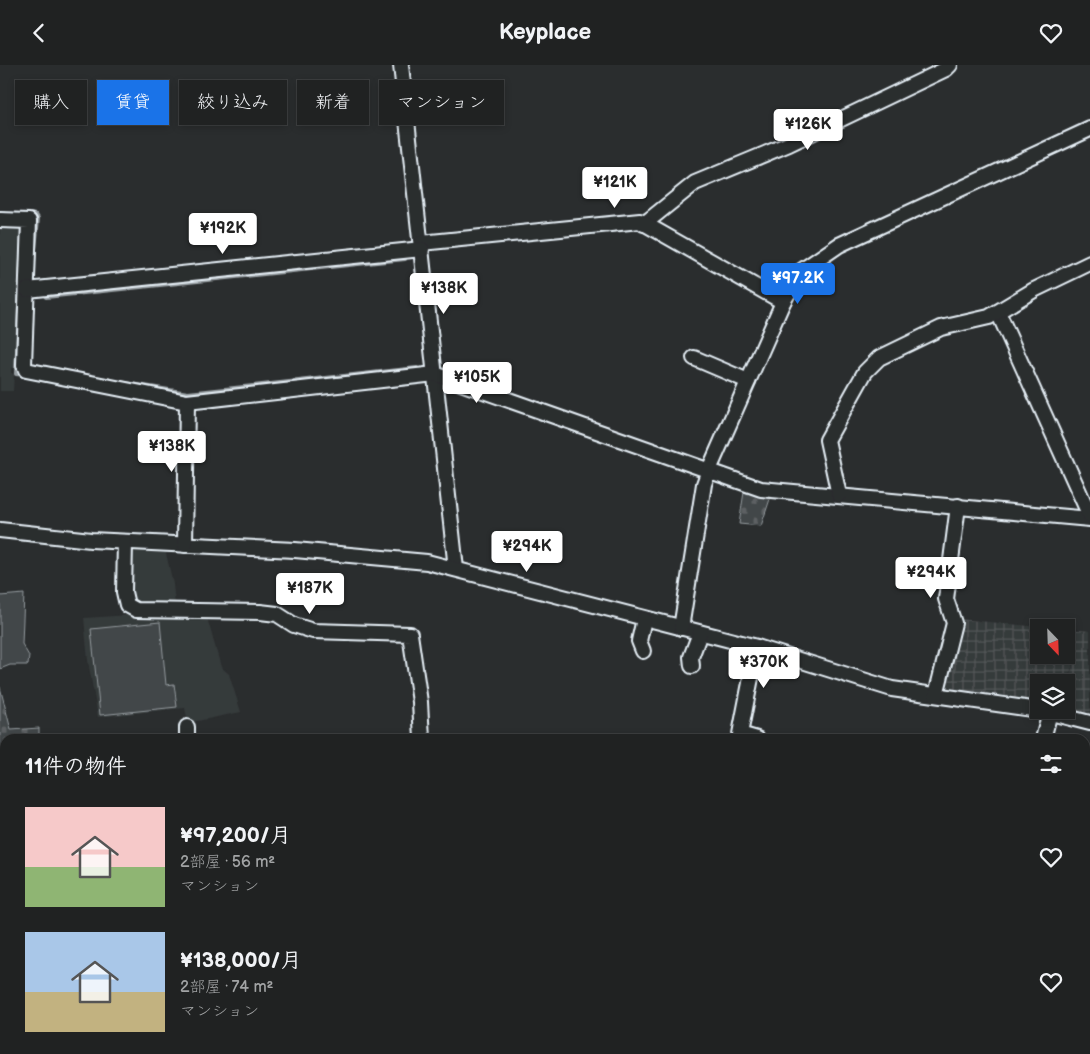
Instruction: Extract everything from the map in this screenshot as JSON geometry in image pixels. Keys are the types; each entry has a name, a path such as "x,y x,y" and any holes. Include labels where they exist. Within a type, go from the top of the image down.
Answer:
{"street":[{"path":"401,65 456,569"},
{"path":"644,224 695,183 789,144 946,69 950,65"},
{"path":"681,628 704,484 783,302 801,271 839,245 1090,129"},
{"path":"0,221 29,221 24,365 26,370 187,402 435,374 761,489 1090,517 998,312"},
{"path":"27,290 640,221 783,302"},
{"path":"839,495 827,440 865,372 879,358 941,328 989,317 1034,290 1090,263"},
{"path":"694,358 748,381"},
{"path":"185,545 187,402"},
{"path":"936,695 954,623 946,599 958,507"},
{"path":"0,529 124,542 295,550 427,562 757,647 892,689 1030,708"},
{"path":"124,542 124,592 127,605 136,610 277,614 294,625 313,631 410,634 420,702 422,734"},
{"path":"644,619 639,641 644,651"},
{"path":"692,666 691,657 700,633"},
{"path":"740,734 757,647"},
{"path":"1043,719 1043,734"},
{"path":"1075,719 1090,723"}],"shaded area":[{"path":"0,227 25,227 15,368 11,368 11,373 14,374 13,391 0,391"},
{"path":"130,550 166,553 173,584 175,605 206,614 221,667 229,674 241,712 188,723 185,708 98,717 88,661 84,618 130,615 137,607 131,595"},
{"path":"959,619 1030,626 1030,664 1073,664 1070,674 1030,674 1030,702 940,688"},
{"path":"1075,630 1090,631 1090,714 1075,711 1075,674 1070,674 1078,650 1075,649"}],"green space":[{"path":"744,492 770,499 761,526 739,524"},
{"path":"24,594 22,644 29,656 28,665 10,665 0,669 0,596"},
{"path":"160,622 166,685 174,684 177,707 100,715 91,629"},
{"path":"0,687 11,730 39,728 39,734 0,734"}],"waterway":[{"path":"28,214 36,215 38,218 34,260"},
{"path":"22,238 16,374 25,375"},
{"path":"46,297 405,259"},
{"path":"119,382 188,393 417,368"}]}
